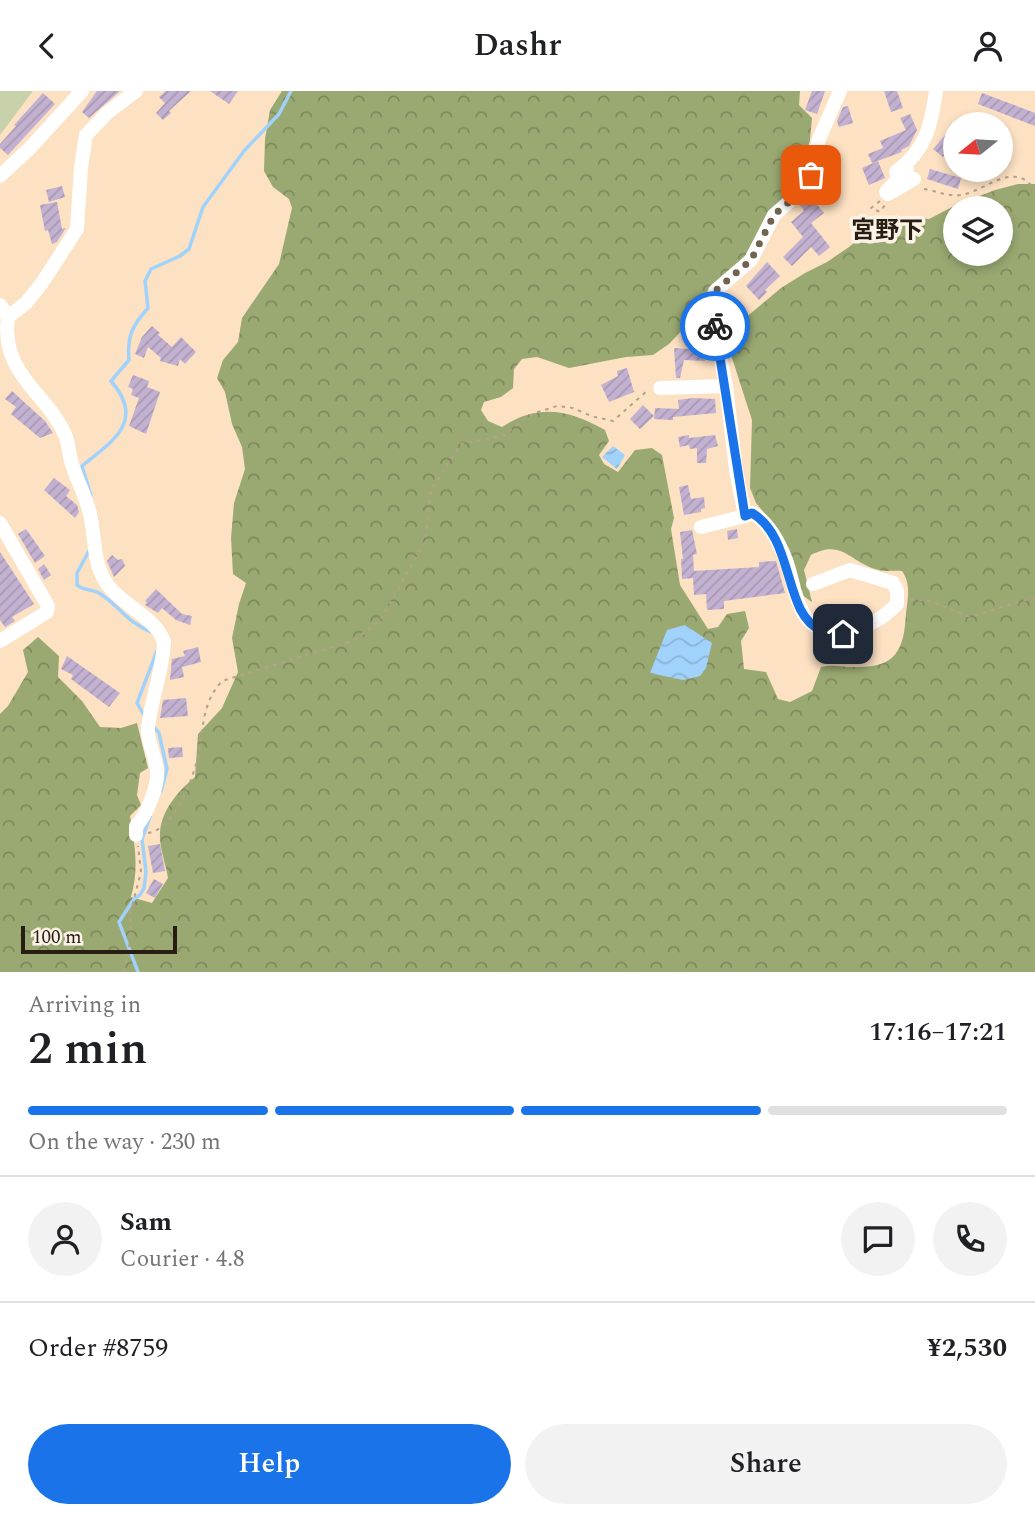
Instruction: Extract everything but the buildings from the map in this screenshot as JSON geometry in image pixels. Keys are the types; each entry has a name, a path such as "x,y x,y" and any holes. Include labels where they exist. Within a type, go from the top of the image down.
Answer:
{"street":[{"path":"0,176 29,149 82,91"},
{"path":"136,91 107,113 86,135 80,167 77,229 26,303 4,311 10,357 24,383 59,423 67,440 71,462 90,515 95,551 105,581 129,607 160,631 164,642 148,730 149,745 158,772 142,821 136,826 136,835"},
{"path":"745,516 736,470 726,386 718,355 715,291 751,260 774,215 805,188 819,139 840,91"},
{"path":"915,183 886,197 908,171 901,168 916,155 925,139 936,91"},
{"path":"660,389 726,386"},
{"path":"701,527 752,513 764,519 786,560 797,604 805,618 820,630 843,634 881,620 897,604 898,598 893,583 850,570 813,584"},
{"path":"0,523 48,606 47,612 2,637"}],"path":[{"path":"915,183 950,196 965,195 1003,177 1019,179 1035,191"},
{"path":"124,972 131,935 130,914 141,872 136,835 157,832 174,816 196,765 207,707 213,692 222,681 355,640 380,619 425,542 431,490 461,444 505,435 535,413 557,406 573,408 613,421 645,390 660,389"},
{"path":"898,598 930,601 970,617 1035,597"}],"green space":[{"path":"0,91 33,91 0,135"},
{"path":"282,91 800,91 799,105 812,118 810,140 800,175 790,194 767,215 744,258 711,286 698,304 690,322 669,344 653,355 626,357 569,368 537,357 522,359 514,369 513,388 501,397 484,402 481,410 488,421 502,427 516,419 541,412 566,414 592,423 605,430 609,441 599,455 604,464 618,472 635,450 652,448 662,455 674,518 671,529 680,585 708,629 718,627 727,614 745,611 749,628 741,641 744,669 766,672 778,699 790,702 812,691 821,667 868,667 888,661 895,655 903,638 908,586 902,571 884,571 869,567 846,553 831,549 811,555 804,570 812,602 802,595 776,527 756,503 750,488 752,420 731,355 734,336 744,319 781,288 849,247 882,219 906,216 929,219 943,212 943,266 1013,266 1013,196 979,196 1018,184 1035,184 1035,972 0,972 0,714 8,706 28,672 23,650 38,637 59,656 58,677 82,701 100,727 121,728 137,723 148,768 140,773 137,795 141,805 130,816 136,867 131,897 152,903 168,878 160,838 161,825 167,809 195,777 198,734 222,708 238,672 232,638 246,583 233,574 231,538 234,503 245,469 242,447 232,424 225,392 217,378 223,360 238,342 242,318 279,264 292,208 289,199 273,187 264,171 265,139 270,110"}],"water":[{"path":"613,446 625,455 617,469 602,457"},
{"path":"685,625 712,643 706,668 700,676 683,680 650,673 667,630"}],"waterway":[{"path":"91,496 82,466 114,439 125,419 126,408 111,381 129,360 132,332 148,308 145,281 151,269 189,249 203,207 244,151 279,114 291,91"},
{"path":"90,549 77,573 77,585 99,593 136,624 151,632"},
{"path":"145,717 137,703 157,651"},
{"path":"153,726 159,733 167,769 161,791"},
{"path":"138,972 119,922 144,888 146,872 142,839 150,817"}],"way so far":[{"path":"715,326 715,291 751,260 774,215 805,188 811,175"}],"district":[{"name":"宮野下","path":"887,230"}],"route":[{"path":"715,326 745,516 752,513 764,519 786,560 797,604 805,618 820,630 843,634"}]}
